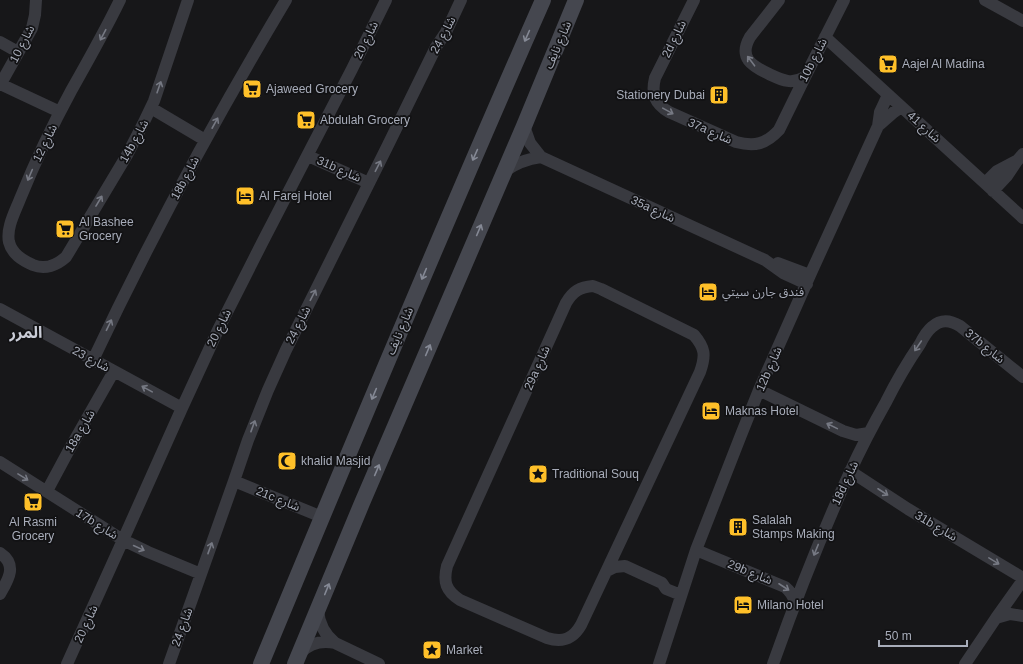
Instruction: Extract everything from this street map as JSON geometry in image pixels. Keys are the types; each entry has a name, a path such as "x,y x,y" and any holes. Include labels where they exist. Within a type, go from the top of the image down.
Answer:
{"main road":[{"name":"شارع نايف","path":"261,664 473,159 543,0"},
{"name":"شارع نايف","path":"298,658 362,503 505,171 576,0"},
{"path":"267,664 268,647"}],"street":[{"name":"شارع 10","path":"0,85 32,28 36,15 36,0"},
{"name":"شارع 12","path":"52,266 36,266 20,258 12,249 9,242 8,235 10,227 26,185 43,147 120,0"},
{"name":"14b شارع","path":"52,266 66,257 132,145 151,108 188,0"},
{"name":"18b شارع","path":"93,360 153,237 205,140 286,0"},
{"name":"شارع 20","path":"67,664 182,408 239,286 308,156 386,0"},
{"name":"شارع 24","path":"168,664 256,420 278,366 370,183 410,98 436,47 446,32 461,0"},
{"name":"2d شارع","path":"655,78 694,0"},
{"path":"779,0 750,37 747,42 746,55 758,69 784,80 796,81 805,77"},
{"name":"10b شارع","path":"783,121 844,0"},
{"path":"985,0 1023,21"},
{"name":"شارع 41","path":"825,38 1023,218"},
{"path":"0,42 18,52"},
{"name":"37a شارع","path":"655,78 653,86 654,94 657,102 662,108 736,142 745,145 755,145 764,142 779,130 783,121"},
{"path":"784,80 794,99"},
{"path":"0,85 60,112"},
{"name":"12b شارع","path":"659,664 696,550 759,390 878,126 880,112 888,95"},
{"name":"12b شارع","path":"878,126 902,107"},
{"path":"151,108 205,140"},
{"name":"35a شارع","path":"524,126 530,143 541,157 765,260 783,273 809,280"},
{"name":"31b شارع","path":"308,156 370,183"},
{"path":"505,171 511,166 525,160 541,157"},
{"path":"989,187 997,171 1020,157"},
{"name":"29a شارع","path":"593,286 690,332 700,343 704,352 704,362 700,372 617,549 577,632 571,637 563,640 547,638 460,600 448,589 445,582 447,566 570,295 584,287 593,286"},
{"name":"شارع 23","path":"0,309 182,408"},
{"name":"37b شارع","path":"945,320 960,326 1023,377"},
{"name":"18d شارع","path":"773,664 795,602 828,521 869,433 896,383 927,333 932,327 945,320"},
{"name":"18a شارع","path":"47,491 114,371"},
{"path":"759,390 843,431 856,434 869,433"},
{"name":"17b شارع","path":"0,462 123,540 201,574"},
{"name":"31b شارع","path":"850,471 908,509 1023,579"},
{"name":"21c شارع","path":"234,481 322,517"},
{"path":"617,549 625,566"},
{"name":"29b شارع","path":"696,550 785,587 790,591 795,602"},
{"path":"0,552 7,559 11,570 10,576 0,594"},
{"path":"607,571 615,567 625,566 662,583 666,588 682,591"},
{"path":"965,664 1023,579"},
{"path":"1015,591 1016,605 1023,616"},
{"path":"318,610 324,632 335,643"},
{"path":"996,618 1010,614 1023,616"},
{"path":"298,658 306,648 312,644 327,642 335,643 379,664"}],"place":[{"name":"Aajel Al Madina","path":"888,64"},
{"name":"Ajaweed Grocery","path":"252,89"},
{"name":"Stationery Dubai","path":"719,95"},
{"name":"Abdulah Grocery","path":"306,120"},
{"name":"Al Farej Hotel","path":"245,196"},
{"name":"Al Bashee Grocery","path":"65,229"},
{"name":"فندق جارن سيتي","path":"708,292"},
{"name":"Maknas Hotel","path":"711,411"},
{"name":"khalid Masjid","path":"287,461"},
{"name":"Traditional Souq","path":"538,474"},
{"name":"Al Rasmi Grocery","path":"33,502"},
{"name":"Salalah Stamps Making","path":"738,527"},
{"name":"Milano Hotel","path":"743,605"},
{"name":"Market","path":"432,650"}],"district":[{"name":"المرر","path":"26,332"}]}
